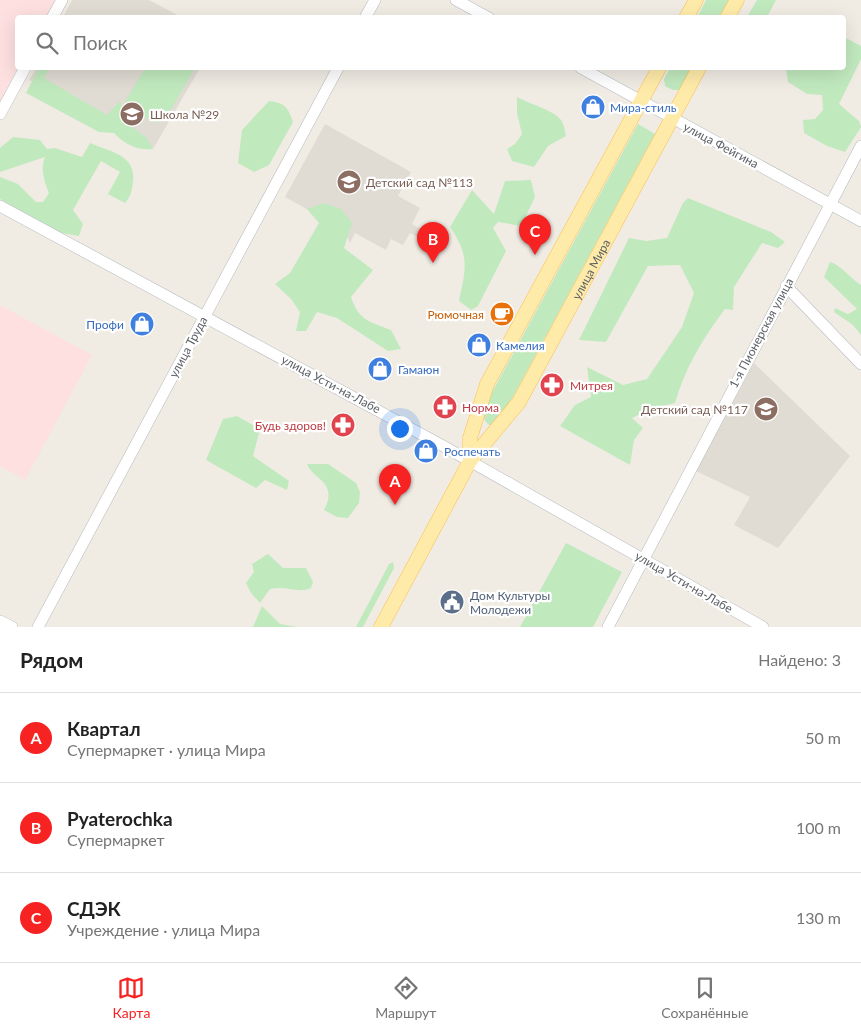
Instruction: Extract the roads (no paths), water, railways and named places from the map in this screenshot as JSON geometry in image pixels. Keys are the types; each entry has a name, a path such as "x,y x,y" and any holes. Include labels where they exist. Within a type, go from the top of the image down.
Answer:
{"main road":[{"path":"688,15 696,0"},
{"path":"729,15 737,0"},
{"name":"улица Мира","path":"470,461 470,438 487,384 658,70"},
{"name":"улица Мира","path":"381,627 470,461 519,402 698,70"}],"street":[{"path":"54,15 62,0"},
{"path":"366,15 374,0"},
{"path":"456,0 484,15"},
{"path":"0,114 24,70"},
{"name":"улица Труда","path":"38,627 337,70"},
{"name":"улица Фейгина","path":"585,70 861,221"},
{"name":"1-я Пионерская улица","path":"608,627 642,559 861,146"},
{"name":"улица Усти-на-Лабе","path":"0,206 470,461 763,627"},
{"path":"786,286 861,364"},
{"path":"0,620 12,627"}],"place":[{"name":"Мира-стиль","path":"593,107"},
{"name":"Школа №29","path":"132,114"},
{"name":"Детский сад №113","path":"349,182"},
{"name":"СДЭК","path":"535,255"},
{"name":"Pyaterochka","path":"433,263"},
{"name":"Рюмочная","path":"502,314"},
{"name":"Профи","path":"142,324"},
{"name":"Камелия","path":"479,345"},
{"name":"Гамаюн","path":"380,369"},
{"name":"Митрея","path":"552,385"},
{"name":"Норма","path":"445,407"},
{"name":"Детский сад №117","path":"766,409"},
{"name":"Будь здоров!","path":"343,425"},
{"name":"Роспечать","path":"426,451"},
{"name":"Квартал","path":"395,505"},
{"name":"Дом Культуры Молодежи","path":"452,602"}]}
